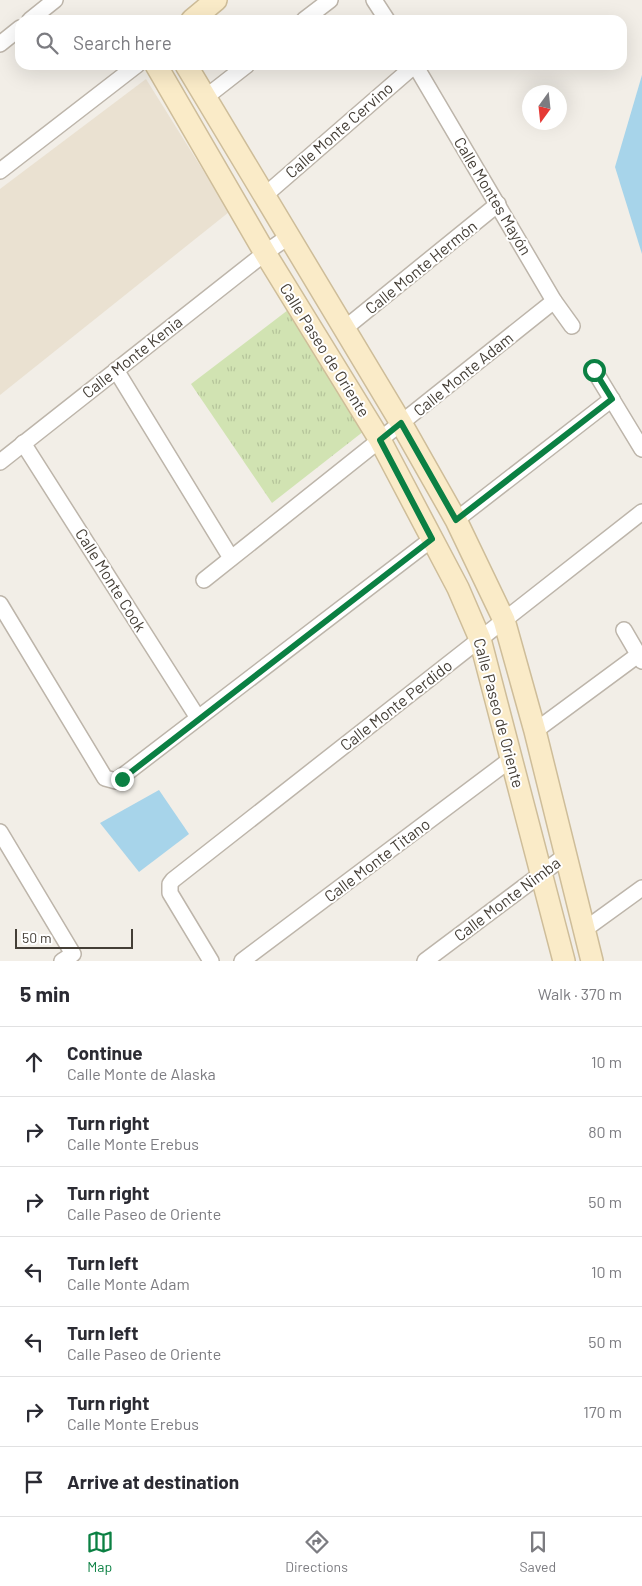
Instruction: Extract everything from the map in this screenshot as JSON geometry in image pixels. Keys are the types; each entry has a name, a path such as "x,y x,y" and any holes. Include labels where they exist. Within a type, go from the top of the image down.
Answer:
{"street":[{"path":"36,15 55,0"},
{"path":"198,15 216,0"},
{"path":"310,15 330,0"},
{"path":"374,0 383,15"},
{"path":"0,44 15,32"},
{"path":"0,171 131,70"},
{"name":"Calle Paseo de Oriente","path":"159,70 265,253 380,440 458,588 480,639 564,961"},
{"name":"Calle Paseo de Oriente","path":"189,70 401,423 456,520 504,620 535,731 592,961"},
{"path":"206,97 241,70"},
{"name":"Calle Monte Cervino","path":"264,196 409,70"},
{"name":"Calle Montes Mayón","path":"418,70 554,301 572,326"},
{"name":"Calle Monte Hermón","path":"344,330 498,204"},
{"name":"Calle Monte Kenia","path":"0,462 265,253 288,237"},
{"name":"Calle Monte Adam","path":"204,580 554,301"},
{"path":"116,370 231,558"},
{"path":"594,370 642,449"},
{"path":"456,520 612,399"},
{"name":"Calle Monte Cook","path":"23,443 198,718"},
{"name":"Calle Monte Perdido","path":"212,961 170,893 170,884 173,880 642,512"},
{"path":"0,604 105,778 116,781 122,779 198,718 432,539"},
{"path":"535,731 640,658 624,630"},
{"name":"Calle Monte Titano","path":"242,961 511,759"},
{"path":"2,841 73,954 62,961"},
{"name":"Calle Monte Nimba","path":"425,961 566,856"},
{"path":"584,930 642,888"}],"shaded area":[{"path":"146,79 229,212 0,395 0,189"}],"green space":[{"path":"288,310 364,431 272,503 191,384"}],"water":[{"path":"642,75 642,254 615,167"},
{"path":"159,790 189,834 139,872 100,823"}],"route":[{"path":"122,779 198,718 432,539 380,440 401,423 456,520 612,399 594,370"}]}
